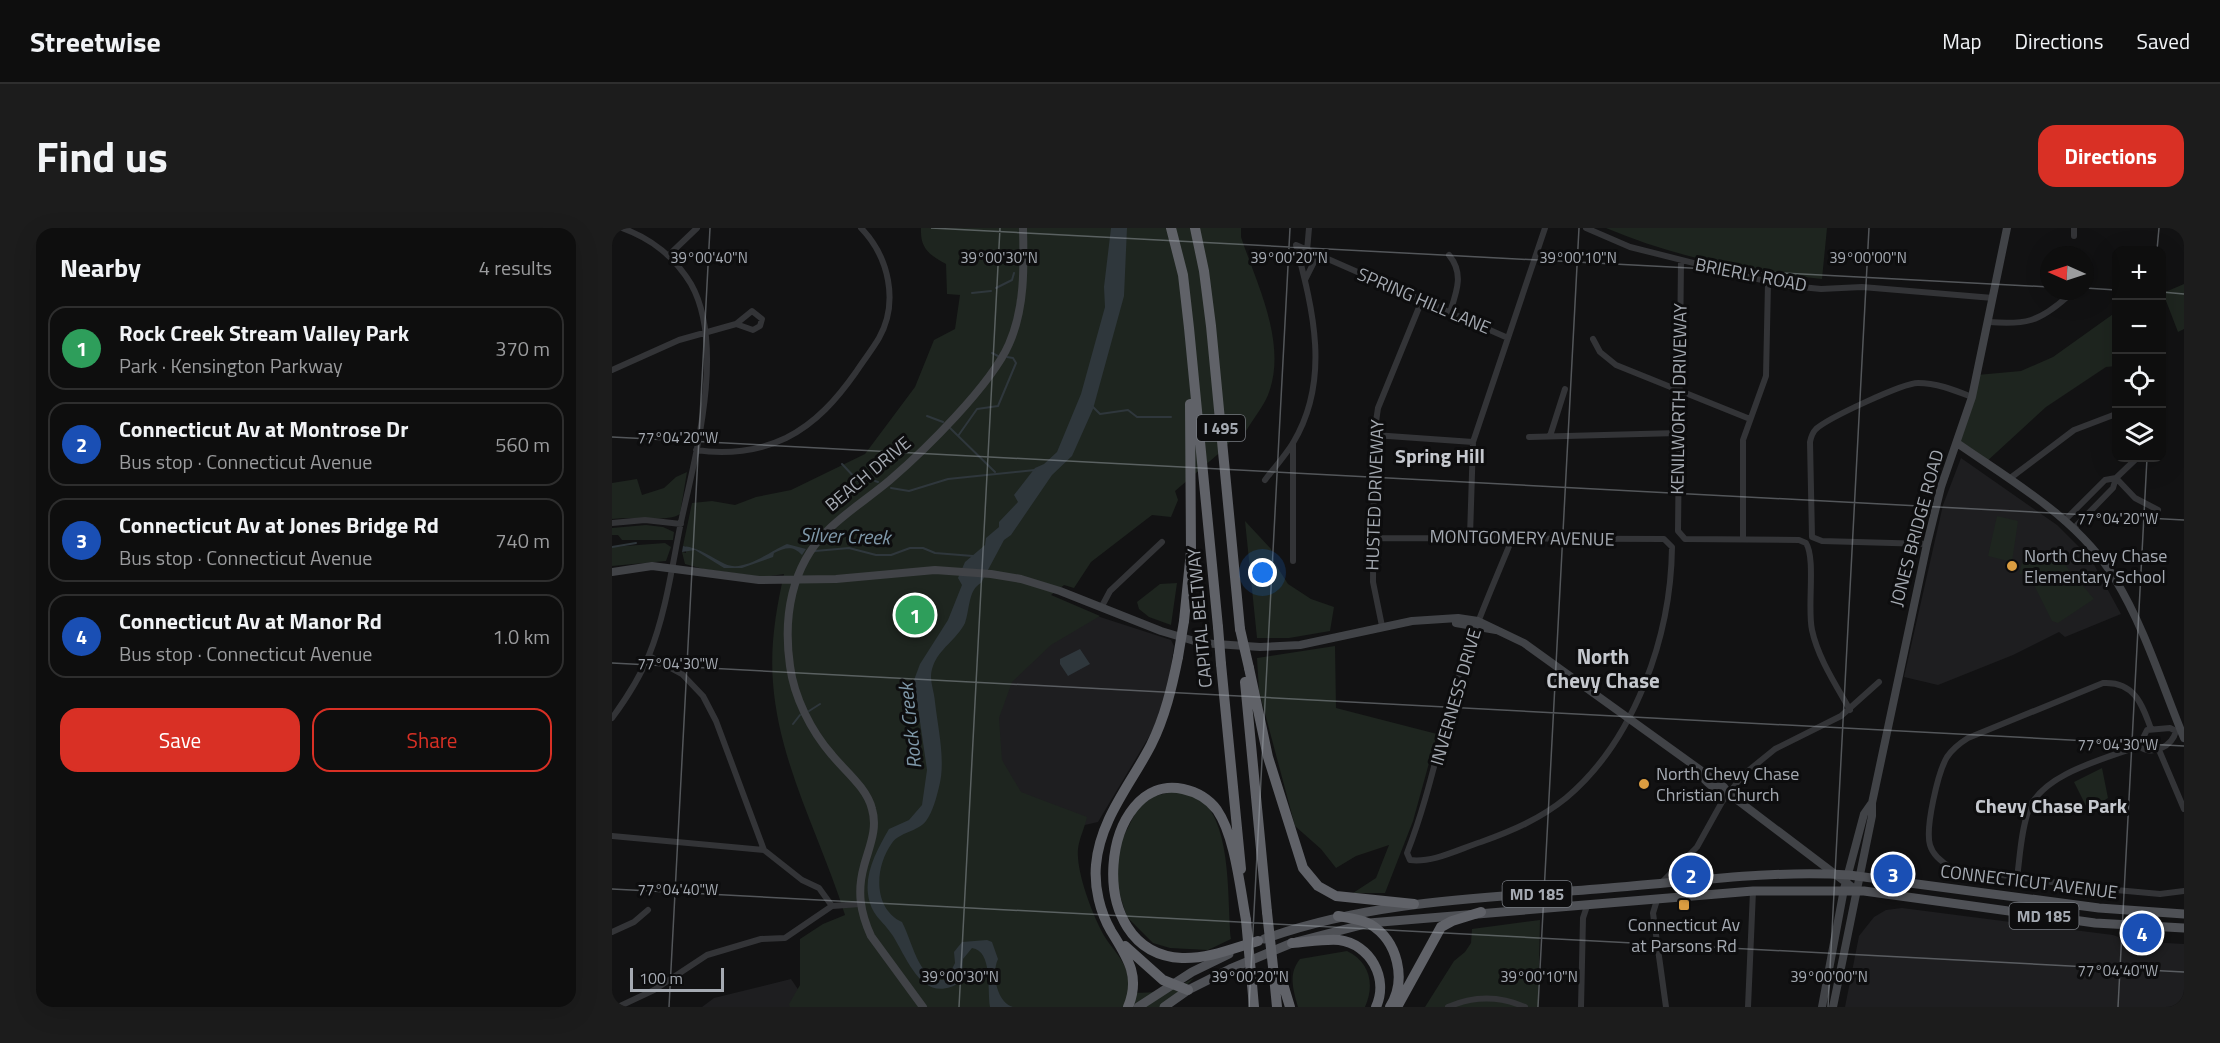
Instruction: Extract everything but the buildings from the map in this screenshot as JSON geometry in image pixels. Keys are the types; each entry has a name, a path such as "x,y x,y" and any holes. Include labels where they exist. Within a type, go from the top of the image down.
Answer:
{"highway":[{"name":"CAPITAL BELTWAY","path":"1170,228 1183,275 1189,328 1254,1007"},
{"name":"I 495","path":"1195,228 1204,271 1211,326 1240,629 1246,667 1267,912 1277,975 1277,1007"},
{"path":"1128,1007 1135,980 1131,964 1099,902 1096,867 1098,849 1107,824 1152,743 1164,716 1178,657 1191,551 1189,328"},
{"path":"1246,667 1271,768 1297,855 1310,878 1327,893 1336,896 1414,904"},
{"path":"1246,920 1227,832 1217,810 1201,795 1179,788 1157,792 1146,798 1136,807 1121,829 1111,871 1116,899 1128,926 1137,938 1161,954 1185,958 1209,955 1258,941"},
{"path":"1397,1007 1441,927 1481,912"},
{"path":"1338,916 1369,923 1388,941 1397,963 1398,988 1390,1007"},
{"path":"1118,940 1163,980 1188,990"},
{"path":"1292,943 1336,940 1347,942 1365,952 1377,969 1380,979 1380,992 1376,1007"},
{"path":"1277,975 1290,1007"}],"main road":[{"name":"CONNECTICUT AVENUE","path":"1138,1007 1172,984 1258,941 1338,916 1414,904 1749,876 1835,874 1849,881 1856,890 2095,923 2184,928"},
{"name":"CONNECTICUT AVENUE","path":"1164,1007 1188,990 1230,969 1292,943 1369,923 1481,912 1587,906 1849,881 2099,908 2184,914"}],"street":[{"path":"612,718 649,656 676,553 706,389 705,331 692,285 670,254 651,240 622,228"},
{"path":"670,254 697,228"},
{"path":"696,450 750,450 785,439 813,422 844,389 879,338 890,302 884,266 876,248 861,228"},
{"name":"BEACH DRIVE","path":"923,1007 872,936 860,904 864,867 874,834 872,806 865,792 816,735 801,703 790,667 788,628 796,580 818,542 829,528 919,454 980,387 1009,345 1020,308 1023,228"},
{"path":"1265,480 1293,442 1308,404 1316,363 1315,326 1296,245 1307,251 1309,228"},
{"path":"1470,536 1473,442 1545,228"},
{"name":"BRIERLY ROAD","path":"1586,228 1630,247 1768,283 1821,289 1862,286 1993,298"},
{"name":"JONES BRIDGE ROAD","path":"1822,1007 1849,881 1872,816 1872,803 1927,544 1941,488 1972,397 2007,228"},
{"path":"2074,228 2074,236"},
{"name":"SPRING HILL LANE","path":"1307,251 1508,338"},
{"path":"1449,255 1456,263 1459,273 1450,312"},
{"path":"1305,280 1317,256"},
{"name":"KENILWORTH DRIVEWAY","path":"1681,261 1678,531 1680,537 1743,539"},
{"path":"1768,283 1766,376 1743,440 1743,539 1800,540 1806,543 1810,554 1809,611 1812,631 1818,648 1850,710"},
{"name":"HUSTED DRIVEWAY","path":"1382,626 1372,582 1374,435 1378,408 1422,300"},
{"path":"1989,322 2019,325 2056,307 2064,300"},
{"path":"612,370 705,331 736,324"},
{"path":"1593,339 1600,352 1616,365 1750,419"},
{"path":"1927,544 1822,542 1812,537 1810,475 1812,434 1829,420 1900,387 1916,383 1939,385 1972,397"},
{"path":"1550,436 1565,389"},
{"path":"2010,479 2074,430 2112,416"},
{"path":"1529,437 1678,433"},
{"path":"1374,435 1473,442"},
{"path":"1293,442 1293,561"},
{"path":"1957,443 2064,520 2115,577 2133,610 2180,733"},
{"path":"2073,529 2113,488 2116,478 2133,462"},
{"path":"2064,520 2105,480 2116,478"},
{"path":"2116,478 2135,498 2158,510"},
{"path":"612,523 645,520 681,524"},
{"name":"MONTGOMERY AVENUE","path":"1372,538 1470,536 1512,539 1664,539 1670,543 1672,550 1657,646 1644,684 1628,719"},
{"name":"INVERNESS DRIVE","path":"1512,539 1477,624 1457,682 1437,762 1407,856 1414,860 1437,857 1507,833 1540,816 1566,797 1588,776 1625,727 1628,719"},
{"path":"1102,606 1110,591 1162,542"},
{"path":"612,572 640,567 734,578 796,580 960,570 1021,579 1201,643 1260,647 1290,646 1412,621 1452,620 1477,624 1524,643 1696,768 1709,783 1721,792 1728,793 1835,874"},
{"path":"649,656 682,674 704,696 716,721 764,850 802,880 819,888 832,906"},
{"path":"1660,884 1697,847 1728,793 1743,775 1770,753 1850,710 1879,682"},
{"path":"2151,729 2138,697 2130,688 2117,683 2103,683 1968,738 1951,751 1944,763 1928,834 1930,846 1936,857 1952,868 2017,878 2160,894 2184,891"},
{"path":"2017,878 2027,815 2039,793 2053,781 2139,746 2144,734 2151,729 2170,728 2180,733"},
{"path":"2139,746 2148,751 2159,750 2180,733"},
{"path":"2159,750 2184,809"},
{"path":"612,836 764,850"},
{"name":"JONES BRIDGE ROAD","path":"1833,1007 1856,890 1849,881"},
{"path":"1748,1007 1753,891"},
{"path":"1658,900 1653,913 1666,1007"},
{"path":"618,1007 654,990 707,955 761,939 784,938 832,906 860,904"},
{"path":"1581,1007 1583,918 1587,906"},
{"path":"612,932 634,922 648,910"},
{"path":"1448,1007 1470,1000 1491,999 1525,1007"}],"shaded area":[{"path":"921,228 1241,228 1241,237 1262,295 1272,335 1274,356 1273,376 1268,395 1261,408 1246,431 1244,424 1224,449 1175,491 1178,500 1171,517 1152,515 1091,562 1074,588 1064,585 1051,595 1100,616 1051,645 1012,682 999,718 1002,760 1021,792 1087,817 1078,849 1079,868 1101,930 1125,966 1129,982 1128,992 1162,991 1194,978 1164,1007 790,1007 789,1004 800,985 800,939 823,924 845,915 792,772 777,713 772,655 776,614 784,574 764,577 703,569 685,564 682,552 686,553 686,546 683,546 692,503 712,501 735,505 756,497 791,490 865,454 915,387 934,340 955,329 960,295 947,294 946,264 924,246"},
{"name":"Rock Creek","path":"1111,228 1127,228 1124,296 1093,409 1072,456 1052,475 1011,535 1004,540 981,583 974,590 965,623 933,666 931,675 942,756 938,791 926,821 918,828 899,836 892,843 886,852 880,874 879,886 885,907 892,916 902,922 918,960 930,976 938,980 947,979 955,963 954,952 962,942 987,940 992,942 998,959 995,979 999,994 1007,1004 1013,1007 990,1007 986,964 979,951 972,948 963,959 962,981 949,988 937,989 919,978 872,907 868,894 868,877 889,829 909,820 922,805 927,770 914,680 920,664 948,620 962,585 958,578 965,562 985,545 986,538 999,527 999,522 1018,502 1014,495 1035,468 1044,464 1057,452 1081,394 1105,307 1104,287"},
{"path":"1606,228 1827,228 1822,279 1712,262 1658,247"},
{"path":"2184,284 2184,329 2178,332 2166,301 2166,292"},
{"path":"2112,315 2112,366 2106,367 2046,407 1985,463 1957,443 1977,375 2021,371 2053,357"},
{"name":"North Chevy Chase Elementary School","path":"1961,458 2057,525 2091,559 2121,614 2065,637 2059,632 2013,655 1938,685 1904,677 1943,505"},
{"path":"687,472 680,514 658,519 612,519 612,483 637,479 642,495 664,488 676,477"},
{"path":"1997,516 2018,521 2012,562 1988,556"},
{"path":"1245,521 1271,549 1274,562 1288,584 1311,599 1334,607 1330,631 1289,638 1257,638"},
{"path":"646,525 663,527 674,532 673,540 622,540 618,535 612,535 612,528"},
{"path":"665,543 671,547 666,561 612,566 612,547"},
{"path":"787,544 806,549 802,555 789,548 782,550 774,553 773,557 742,568 724,568 695,550 682,552 683,546 689,547 725,564 740,566"},
{"path":"2055,547 2077,584 2083,586 2094,599 2058,623 2052,621 2033,583 2038,581 2035,576 2019,574 2022,563 2026,561 2028,563"},
{"path":"1177,583 1171,625 1149,617 1139,609 1137,602 1160,584"},
{"path":"1060,604 1171,640 1174,646 1168,686 1153,730 1098,822 1076,827 1000,788 990,709"},
{"path":"1335,646 1336,708 1437,734 1413,821 1385,893 1353,893 1376,878 1389,845 1356,856 1336,868 1321,849 1295,826 1259,691 1257,658"},
{"path":"1080,649 1090,664 1068,676 1060,664 1060,659"},
{"path":"2102,768 2108,798 2094,807 2086,806 2074,782"},
{"path":"1175,791 1198,797 1209,809 1223,843 1231,939 1208,950 1170,948 1153,943 1127,917 1113,874 1116,851 1139,806 1155,796"},
{"path":"1902,908 2113,935 2129,941 2184,944 2184,1007 1845,1007 1859,936 1874,917 1886,910"},
{"path":"1540,920 1538,1007 1425,1007 1454,961 1465,952 1471,943 1472,929"},
{"path":"1347,951 1361,961 1368,975 1370,991 1365,1007 1298,1007 1293,988 1293,976 1300,959"},
{"path":"791,979 810,1007 702,1007 714,998"}],"waterway":[{"path":"996,288 1012,280 1014,273"},
{"path":"972,293 991,291"},
{"path":"992,353 998,356"},
{"path":"958,436 977,409 998,406 1016,363 1013,358 1007,357"},
{"path":"1092,406 1100,414 1128,410 1137,417 1171,417"},
{"path":"927,416 943,422"},
{"path":"950,428 995,472"},
{"path":"842,464 858,481 871,480"},
{"path":"891,488 909,491 948,479 1035,470"},
{"name":"Silver Creek","path":"612,547 636,543"},
{"name":"Silver Creek","path":"815,551 849,548 876,555 891,555 910,548 923,548 935,553 973,556"},
{"path":"809,711 820,704"},
{"path":"793,724 800,715"}],"place":[{"name":"North Chevy Chase Elementary School","path":"2012,566"},
{"name":"Rock Creek Stream Valley Park","path":"915,615"},
{"name":"North Chevy Chase Christian Church","path":"1644,784"},
{"name":"Connecticut Av at Jones Bridge Rd","path":"1893,874"},
{"name":"Connecticut Av at Montrose Dr","path":"1691,875"},
{"name":"Connecticut Av at Parsons Rd","path":"1684,905"},
{"name":"Connecticut Av at Manor Rd","path":"2142,933"}],"district":[{"name":"Spring Hill","path":"1440,456"},
{"name":"North Chevy Chase","path":"1603,669"},
{"name":"Chevy Chase Park","path":"2051,806"}]}
